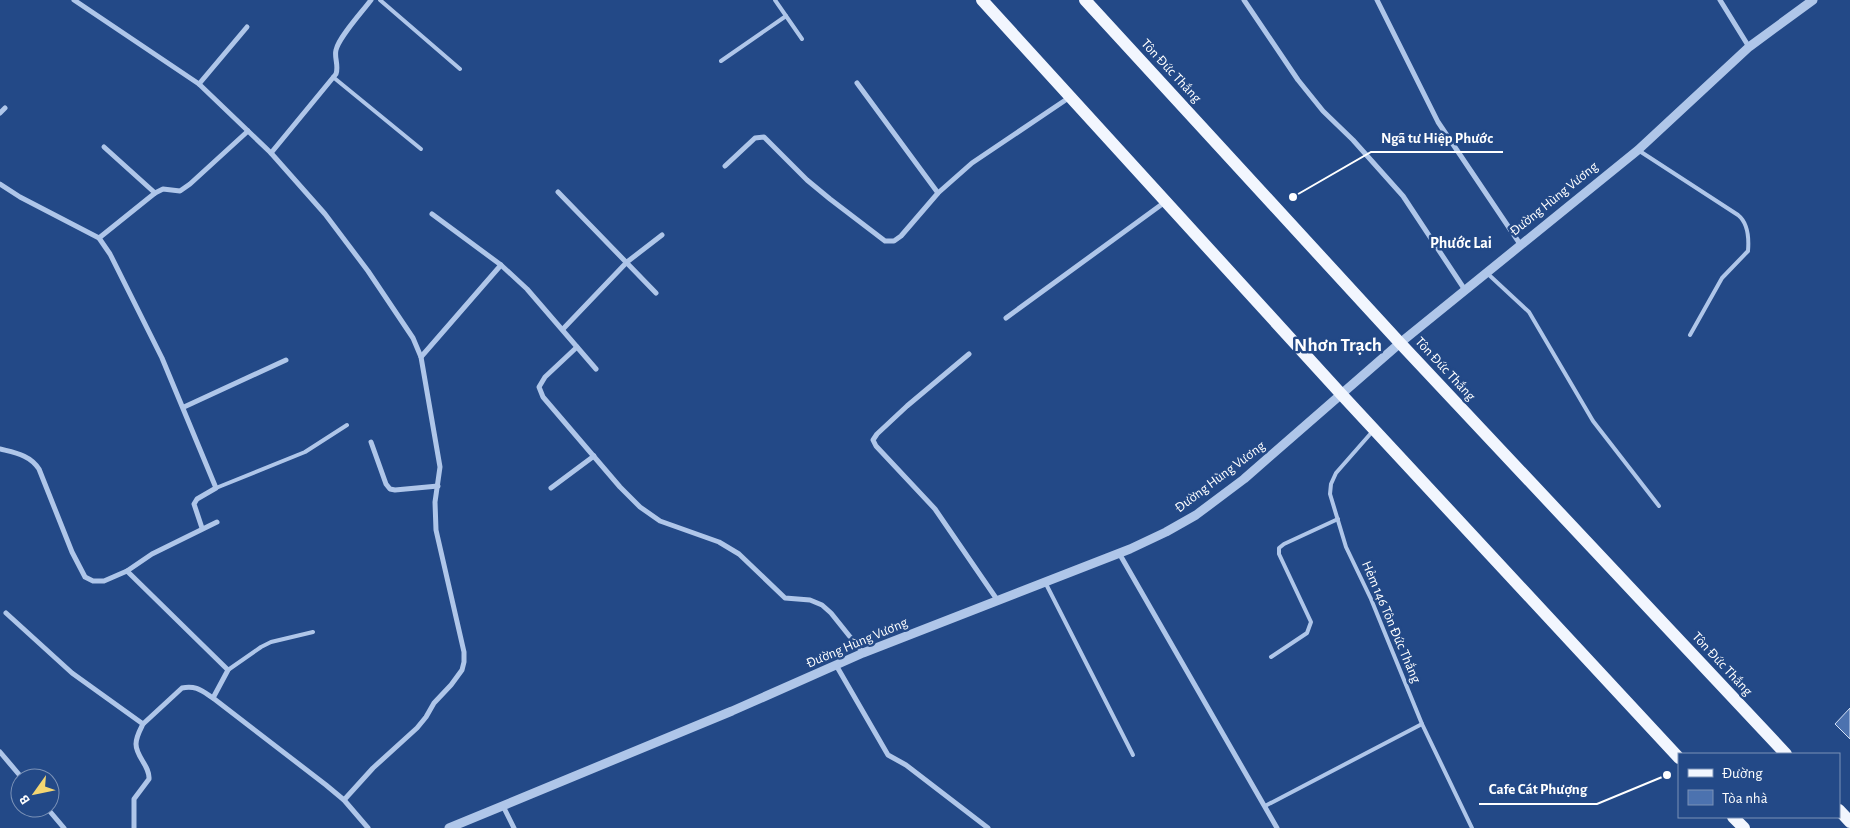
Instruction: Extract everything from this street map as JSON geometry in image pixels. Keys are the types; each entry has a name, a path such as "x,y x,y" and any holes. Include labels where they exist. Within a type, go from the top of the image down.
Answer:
{"main road":[{"path":"982,0 1374,430 1678,757"},
{"name":"Tôn Đức Thắng","path":"1085,0 1400,343 1785,753"},
{"path":"1840,811 1850,822"},
{"path":"1735,818 1744,828"}],"street":[{"path":"74,0 199,84 271,153 325,214 368,271 413,338 421,357 440,467 435,502 436,530 464,652 464,662 462,670 434,703 417,728 373,768 344,800"},
{"path":"271,153 333,77 338,67 336,54 339,43 371,0"},
{"path":"1244,0 1298,80 1323,111 1397,189 1465,290"},
{"path":"1378,0 1438,122 1520,244"},
{"path":"1720,0 1749,47"},
{"name":"Đường Hùng Vương","path":"449,828 732,711 863,653 1119,553 1166,532 1196,515 1244,479 1400,343 1638,150 1749,47 1813,0"},
{"path":"199,84 247,27"},
{"path":"857,83 938,192"},
{"path":"725,166 755,138 764,137 830,200 885,241 894,241 901,236 938,192 986,152 1070,97"},
{"path":"0,113 5,108"},
{"path":"100,238 163,189 180,191 190,184 248,131"},
{"path":"104,146 155,194"},
{"path":"0,184 20,197 100,238 130,290 184,407 216,488 194,504 202,528"},
{"path":"558,192 656,293"},
{"path":"1006,318 1166,201"},
{"path":"432,214 501,265 527,289 596,369"},
{"path":"563,329 627,262 662,235"},
{"path":"421,357 501,265"},
{"path":"577,347 545,377 540,387 543,397 620,487 640,507 660,521 719,542 739,554 785,598 810,600 822,605 863,653"},
{"path":"969,354 907,406 876,434 873,440 876,446 935,509 998,601"},
{"path":"184,407 286,360"},
{"path":"371,442 386,484 390,489 438,486"},
{"path":"0,449 26,456 39,469 72,552 85,577 93,581 104,581 127,571 152,554 217,522"},
{"path":"551,488 594,456"},
{"path":"1119,553 1277,828"},
{"path":"127,571 228,670 213,698"},
{"path":"6,613 72,673 143,724"},
{"path":"836,665 888,755 906,766 988,828"},
{"path":"134,828 134,799 150,775 136,747 143,724 182,688 191,686 213,698 344,800 368,828"},
{"path":"0,752 14,768"},
{"path":"503,806 514,828"},
{"path":"56,818 64,828"}],"lane":[{"path":"380,0 460,69"},
{"path":"775,0 802,38"},
{"path":"721,61 786,16"},
{"path":"333,77 421,150"},
{"path":"1638,150 1738,215 1745,222 1749,243 1748,251 1722,278 1690,335"},
{"path":"1486,272 1529,312 1593,421 1659,506"},
{"path":"216,488 305,452 347,425"},
{"name":"Hẻm 146 Tôn Đức Thắng","path":"1374,430 1336,473 1331,484 1330,494 1346,547 1371,599 1422,724 1472,828"},
{"path":"1271,657 1306,633 1311,622 1279,554 1279,548 1338,518"},
{"path":"1045,582 1133,755"},
{"path":"228,670 266,644 313,632"},
{"path":"1265,806 1422,724"}],"building":[{"path":"1850,708 1850,739 1835,724"}],"place":[{"name":"Ngã tư Hiệp Phước","path":"1293,197"},
{"name":"Cafe Cát Phượng","path":"1667,775"}],"district":[{"name":"Phước Lai","path":"1461,243"},
{"name":"Nhơn Trạch","path":"1338,345"}]}
